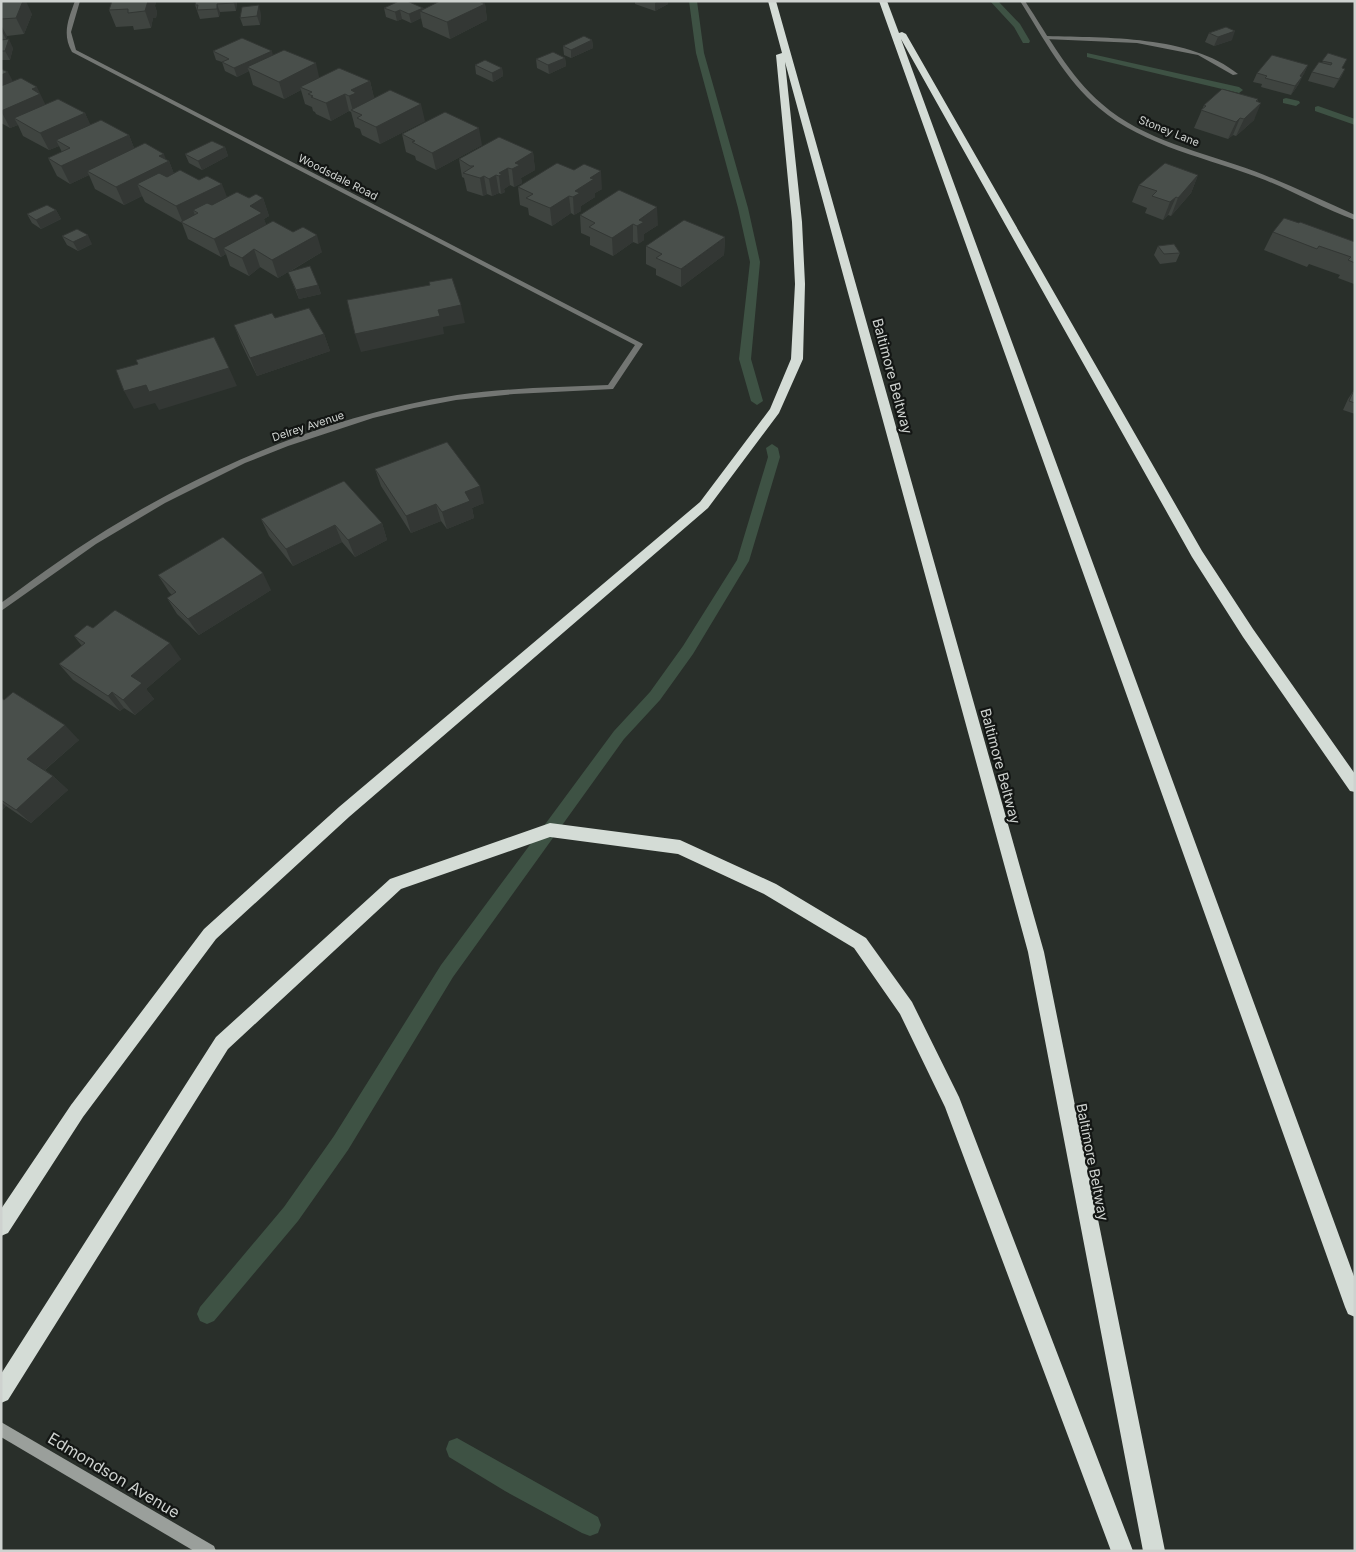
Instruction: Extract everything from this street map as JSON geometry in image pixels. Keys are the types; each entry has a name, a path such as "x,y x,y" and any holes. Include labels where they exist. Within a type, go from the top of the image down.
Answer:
{"highway":[{"path":"883,1 1196,554 1355,786"},
{"path":"883,1 1355,1307"},
{"path":"1,1226 77,1111 210,934 344,812 704,505 775,410 797,359 800,284 797,222 774,6"},
{"name":"Baltimore Beltway","path":"774,6 1036,952 1154,1551"},
{"path":"1,1393 222,1042 396,884 550,830 680,847 770,889 860,943 906,1008 953,1103 1122,1551"}],"main road":[{"name":"Edmondson Avenue","path":"1,1429 209,1551"}],"street":[{"name":"Woodsdale Road","path":"78,1 68,28 68,39 74,50 639,344"},
{"name":"Stoney Lane","path":"1022,1 1076,80 1099,106 1129,126 1180,148 1238,167 1355,218"},
{"path":"1047,38 1137,41 1200,54 1235,74"},
{"name":"Delrey Avenue","path":"1,608 54,569 126,521 186,488 261,453 395,410 456,398 511,392 610,387 639,344"}],"building":[{"path":"1,1 23,1 16,18 1,19"},
{"path":"112,1 148,1 145,11 128,13 128,9 109,10"},
{"path":"196,1 234,1 234,3 217,4 217,9 197,10 198,5 195,5"},
{"path":"399,1 407,1 423,8 409,14 400,10 395,12 384,8"},
{"path":"440,1 479,1 485,4 447,22 420,11"},
{"path":"259,5 257,16 240,18 242,7"},
{"path":"1226,27 1235,31 1218,37 1209,33"},
{"path":"584,36 592,40 571,50 563,46"},
{"path":"242,38 272,51 234,68 222,62 229,59 213,51"},
{"path":"9,39 5,51 1,51 1,40"},
{"path":"284,50 316,63 279,82 247,67"},
{"path":"553,52 565,58 548,65 536,59"},
{"path":"1328,53 1347,59 1342,68 1345,69 1339,79 1312,72 1319,62 1331,65 1332,63 1322,61"},
{"path":"1272,55 1308,65 1295,86 1265,78 1267,76 1257,73"},
{"path":"485,60 502,68 492,73 475,65"},
{"path":"339,68 370,81 351,90 356,93 349,96 345,94 326,103 311,97 313,96 308,94 312,92 300,87"},
{"path":"1,69 8,72 1,75"},
{"path":"21,78 37,87 32,89 40,94 1,111 1,86"},
{"path":"1222,89 1258,99 1256,101 1261,103 1244,119 1240,118 1236,122 1201,110"},
{"path":"390,90 421,104 376,127 357,118 362,115 351,110"},
{"path":"58,99 85,113 40,133 14,118"},
{"path":"445,112 479,128 432,153 402,134"},
{"path":"101,120 129,135 61,166 48,158 70,148 56,140"},
{"path":"499,137 533,152 515,163 520,165 512,169 508,168 499,173 502,174 499,176 496,175 489,179 484,176 480,178 463,173 474,166 470,166 459,159"},
{"path":"212,141 225,147 198,161 185,154"},
{"path":"145,143 164,154 159,156 169,161 116,187 87,171"},
{"path":"557,163 574,170 584,164 601,171 590,178 594,179 575,191 580,193 573,197 569,196 550,208 526,198 533,194 518,187"},
{"path":"1165,163 1198,175 1178,198 1176,197 1170,202 1152,196 1157,191 1139,185"},
{"path":"180,170 199,180 207,176 222,184 176,206 137,184 159,173 167,177"},
{"path":"619,190 657,207 639,220 644,222 637,226 633,224 612,238 589,227 595,223 580,215"},
{"path":"237,192 249,198 256,194 263,198 250,206 262,213 214,239 181,222 198,213 193,210 207,203 212,205"},
{"path":"47,205 56,210 36,220 27,214"},
{"path":"1284,218 1355,242 1355,263 1348,260 1351,257 1319,246 1317,249 1273,232"},
{"path":"684,220 725,237 681,269 656,258 662,254 646,246"},
{"path":"273,221 293,232 303,227 317,235 272,260 254,249 242,258 223,248"},
{"path":"77,229 88,235 73,242 62,236"},
{"path":"1174,244 1180,253 1164,254 1158,246"},
{"path":"310,266 318,285 296,290 288,272"},
{"path":"452,278 461,305 438,310 440,316 355,334 347,300 430,285 429,282"},
{"path":"309,308 324,334 250,358 234,325 272,313 275,318"},
{"path":"214,337 229,368 149,392 146,385 124,391 116,370 138,364 136,360"},
{"path":"1355,390 1355,403 1349,401"},
{"path":"447,442 480,486 465,492 470,501 442,512 436,504 406,516 375,469"},
{"path":"344,481 382,523 348,540 335,525 286,549 261,519"},
{"path":"223,537 263,573 188,619 167,598 176,592 158,575"},
{"path":"115,610 170,643 131,676 142,683 123,700 112,692 108,696 59,664 85,643 74,636 87,625 93,628"},
{"path":"13,692 65,725 27,759 53,776 16,810 1,800 1,698 4,700"}],"waterway":[{"path":"693,1 700,53 743,208 755,262 745,359 757,401"},
{"path":"994,1 1017,26 1026,41"},
{"path":"1090,55 1239,90"},
{"path":"1286,101 1296,103"},
{"path":"1318,109 1355,122"},
{"path":"207,1314 291,1214 341,1143 447,971 619,735 655,696 688,650 743,561 774,457 772,448"},
{"path":"457,1449 513,1483 590,1525"}]}
